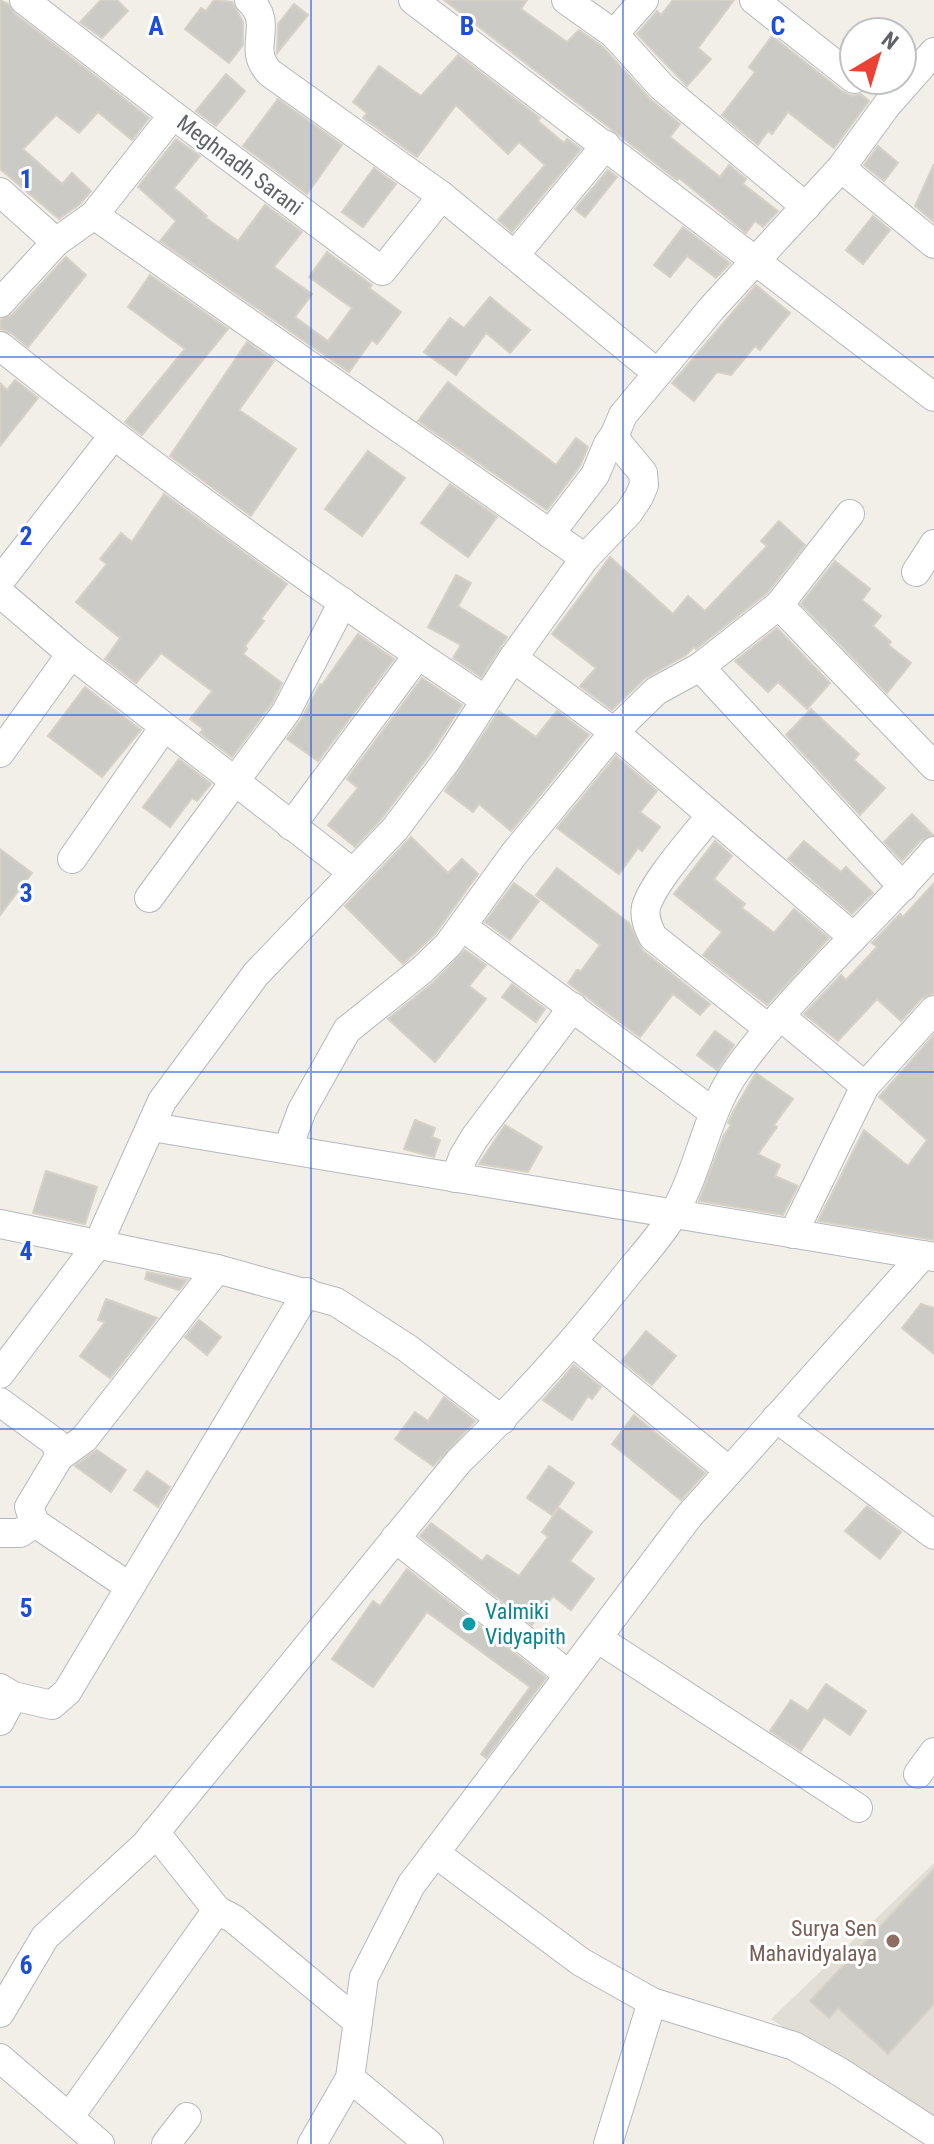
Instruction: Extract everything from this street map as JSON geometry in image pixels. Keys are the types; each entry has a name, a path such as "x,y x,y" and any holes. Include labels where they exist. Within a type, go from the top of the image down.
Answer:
{"street":[{"name":"Meghnadh Sarani","path":"24,0 382,271 442,196"},
{"path":"249,0 260,11 263,22 258,52 261,64 442,196 656,372"},
{"path":"413,0 934,397"},
{"path":"566,0 614,34 662,87 806,207"},
{"path":"614,34 644,0"},
{"path":"754,0 838,67"},
{"path":"550,534 595,475 623,415 656,372 841,168 887,105 934,52"},
{"path":"875,96 887,105"},
{"path":"0,303 56,242 94,215 173,115"},
{"path":"515,255 606,145"},
{"path":"841,168 934,244"},
{"path":"0,192 56,242"},
{"path":"94,215 585,558"},
{"path":"0,346 113,436 485,700"},
{"path":"0,1374 98,1244 162,1101 256,974 395,829 447,760 513,658 585,558 629,512 644,485 643,473 619,444 615,434"},
{"path":"0,581 113,436"},
{"path":"288,1148 302,1110 347,1030 422,970 463,927 514,854 614,732 656,691 700,667 779,605 850,514"},
{"path":"916,572 934,544"},
{"path":"0,593 71,654 352,872"},
{"path":"149,898 286,712 343,602"},
{"path":"779,605 934,766"},
{"path":"0,753 71,654"},
{"path":"291,826 418,655"},
{"path":"513,658 614,732 852,936"},
{"path":"700,667 903,887"},
{"path":"72,859 164,727"},
{"path":"711,815 654,890 646,909 646,924 653,937 865,1086"},
{"path":"0,2013 45,1937 145,1845 459,1461 574,1343 673,1215 699,1156 713,1112 735,1073 775,1022 852,936 903,887 934,851"},
{"path":"463,927 713,1112"},
{"path":"455,1178 475,1137 573,1007"},
{"path":"793,1234 865,1086 934,1010"},
{"path":"152,1127 929,1256"},
{"path":"0,1224 217,1269 336,1302 407,1348 502,1420"},
{"path":"312,2144 350,2078 364,1977 411,1885 689,1516 776,1418 929,1256"},
{"path":"130,1587 35,1523 29,1507 59,1457 84,1439 217,1269"},
{"path":"4,1702 52,1705 67,1692 307,1292"},
{"path":"574,1343 729,1471"},
{"path":"0,1402 56,1443 59,1457"},
{"path":"776,1418 934,1535"},
{"path":"0,1533 20,1533 35,1523"},
{"path":"395,1538 569,1675"},
{"path":"597,1638 858,1808"},
{"path":"155,1832 217,1910 234,1919 358,2022"},
{"path":"435,1853 581,1962 652,2002 794,2046 934,2133"},
{"path":"70,2116 217,1910"},
{"path":"608,2144 652,2002"},
{"path":"0,2058 100,2144"},
{"path":"350,2078 429,2144"},
{"path":"166,2144 187,2117"}],"shaded area":[{"name":"Surya Sen Mahavidyalaya","path":"934,1863 934,2121 771,2019"}],"building":[{"path":"0,0 149,118 132,140 98,112 79,133 56,115 23,149 62,184 72,173 91,191 80,204 59,219 0,169"},
{"path":"101,0 117,0 128,11 102,38 80,22"},
{"path":"214,0 232,2 243,22 243,45 229,63 185,29 201,8 206,11"},
{"path":"444,0 527,0 521,9 567,42 579,30 603,47 650,99 680,124 670,137 720,177 729,165 746,179 743,184 778,211 763,227 755,221 746,233 679,178 677,180"},
{"path":"673,0 734,0 698,48 711,59 687,86 637,34 657,11 661,15"},
{"path":"294,4 308,15 277,53 278,24"},
{"path":"772,36 838,88 838,96 863,96 869,101 834,148 788,112 772,134 768,131 758,145 722,115 755,72 749,67"},
{"path":"458,55 540,118 538,121 564,143 567,139 581,149 512,232 498,220 545,165 519,142 508,154 456,105 417,157 363,118 367,113 353,102 379,66 421,96"},
{"path":"226,74 245,91 216,126 196,111"},
{"path":"278,99 342,145 307,194 243,146"},
{"path":"176,139 200,156 174,188 206,218 238,241 265,205 302,232 274,267 312,294 295,317 328,341 352,308 309,277 327,252 372,285 369,288 401,312 377,344 372,340 349,372 160,241 176,221 138,187"},
{"path":"878,146 898,163 884,181 864,165"},
{"path":"934,164 934,222 915,206"},
{"path":"374,168 396,184 363,227 342,212"},
{"path":"608,170 617,177 585,217 575,209"},
{"path":"873,216 890,230 863,264 846,250"},
{"path":"683,227 730,263 716,278 687,256 670,277 654,265"},
{"path":"66,257 86,275 28,347 11,333 0,329 0,320 13,314"},
{"path":"150,275 228,329 142,435 125,422 185,349 128,307"},
{"path":"756,285 790,313 760,350 755,346 731,375 717,372 694,401 672,383"},
{"path":"490,297 530,330 510,353 486,333 456,375 424,352 450,318 464,328"},
{"path":"247,342 274,361 239,410 296,449 251,516 170,456"},
{"path":"15,380 38,398 0,446 0,383 7,390"},
{"path":"448,382 556,465 576,438 588,447 580,466 547,510 418,421"},
{"path":"368,451 405,478 362,536 325,509"},
{"path":"450,484 497,517 468,557 421,523"},
{"path":"164,494 287,584 261,619 264,621 245,646 247,649 243,654 282,683 272,703 232,757 200,733 203,729 190,719 212,691 161,653 136,683 105,659 120,638 76,602 107,564 100,559 121,533 132,542"},
{"path":"779,521 805,545 767,593 696,649 694,647 686,655 644,679 612,710 580,686 596,668 552,634 610,557 673,614 688,596 705,611 767,546 761,541"},
{"path":"835,561 870,589 862,600 881,616 873,626 891,642 888,645 911,663 887,693 801,604"},
{"path":"456,575 471,583 458,606 507,637 481,677 453,658 461,645 428,627"},
{"path":"777,628 830,683 807,709 778,682 768,692 735,661"},
{"path":"358,634 394,659 318,761 287,739 320,684"},
{"path":"422,678 462,705 382,818 355,847 328,825 358,788 347,779"},
{"path":"85,687 141,730 102,777 48,736"},
{"path":"811,709 859,754 854,760 885,788 860,815 786,735"},
{"path":"499,711 536,737 557,711 589,735 511,831 479,804 473,812 445,791"},
{"path":"616,756 657,791 640,812 660,827 642,851 638,848 619,874 557,828"},
{"path":"179,759 211,784 197,801 192,798 170,827 143,807"},
{"path":"912,814 933,835 921,840 902,861 884,842"},
{"path":"411,837 448,873 462,859 478,874 435,934 403,964 345,906"},
{"path":"715,841 732,856 714,879 745,904 742,908 774,933 794,909 829,938 767,1005 703,955 722,932 674,894"},
{"path":"804,841 841,872 846,867 873,893 852,914 788,859"},
{"path":"0,849 32,873 0,915"},
{"path":"557,868 629,923 642,950 710,1004 700,1015 673,994 640,1037 568,983 600,945 536,895"},
{"path":"514,883 539,901 510,940 485,922"},
{"path":"934,883 934,993 922,998 901,1021 877,999 838,1041 804,1014 841,975 846,980 877,947 872,943 900,914 903,917"},
{"path":"465,950 486,965 469,986 486,999 435,1062 388,1019 434,982"},
{"path":"512,984 545,1009 536,1022 502,997"},
{"path":"715,1031 734,1045 717,1070 697,1055"},
{"path":"934,1035 934,1240 818,1221 864,1130 908,1166 927,1140 879,1097"},
{"path":"756,1073 793,1099 758,1154 780,1165 775,1176 798,1186 783,1215 699,1201 724,1135 731,1125 728,1123"},
{"path":"415,1120 435,1128 432,1137 440,1140 434,1157 404,1149"},
{"path":"505,1125 542,1147 528,1172 479,1164"},
{"path":"46,1171 97,1187 85,1224 33,1213"},
{"path":"147,1272 187,1280 179,1290 145,1279"},
{"path":"106,1299 157,1318 110,1378 80,1356 105,1322 98,1320"},
{"path":"921,1304 934,1308 934,1354 902,1328"},
{"path":"199,1320 221,1337 207,1355 185,1337"},
{"path":"646,1331 676,1356 652,1385 622,1361"},
{"path":"574,1365 601,1387 592,1399 588,1396 572,1420 543,1400"},
{"path":"444,1397 475,1421 433,1466 395,1439 415,1412 428,1421"},
{"path":"634,1415 705,1473 681,1500 612,1444"},
{"path":"97,1450 126,1470 111,1492 75,1466"},
{"path":"549,1466 574,1483 552,1515 527,1498"},
{"path":"147,1471 170,1487 158,1507 134,1490"},
{"path":"867,1506 901,1532 880,1559 845,1531"},
{"path":"559,1508 592,1532 570,1561 594,1579 571,1610 553,1596 532,1625 420,1536 431,1523 482,1561 487,1555 519,1576 548,1537 542,1532"},
{"path":"407,1569 546,1678 486,1758 481,1754 530,1687 427,1612 373,1687 332,1659 373,1601 380,1606"},
{"path":"826,1684 866,1711 850,1735 824,1717 801,1751 770,1731 791,1700 808,1711"},
{"path":"934,1869 934,2004 888,2054 838,2008 829,2018 810,2001"}],"place":[{"name":"Valmiki Vidyapith","path":"469,1624"},
{"name":"Surya Sen Mahavidyalaya","path":"893,1941"}]}
